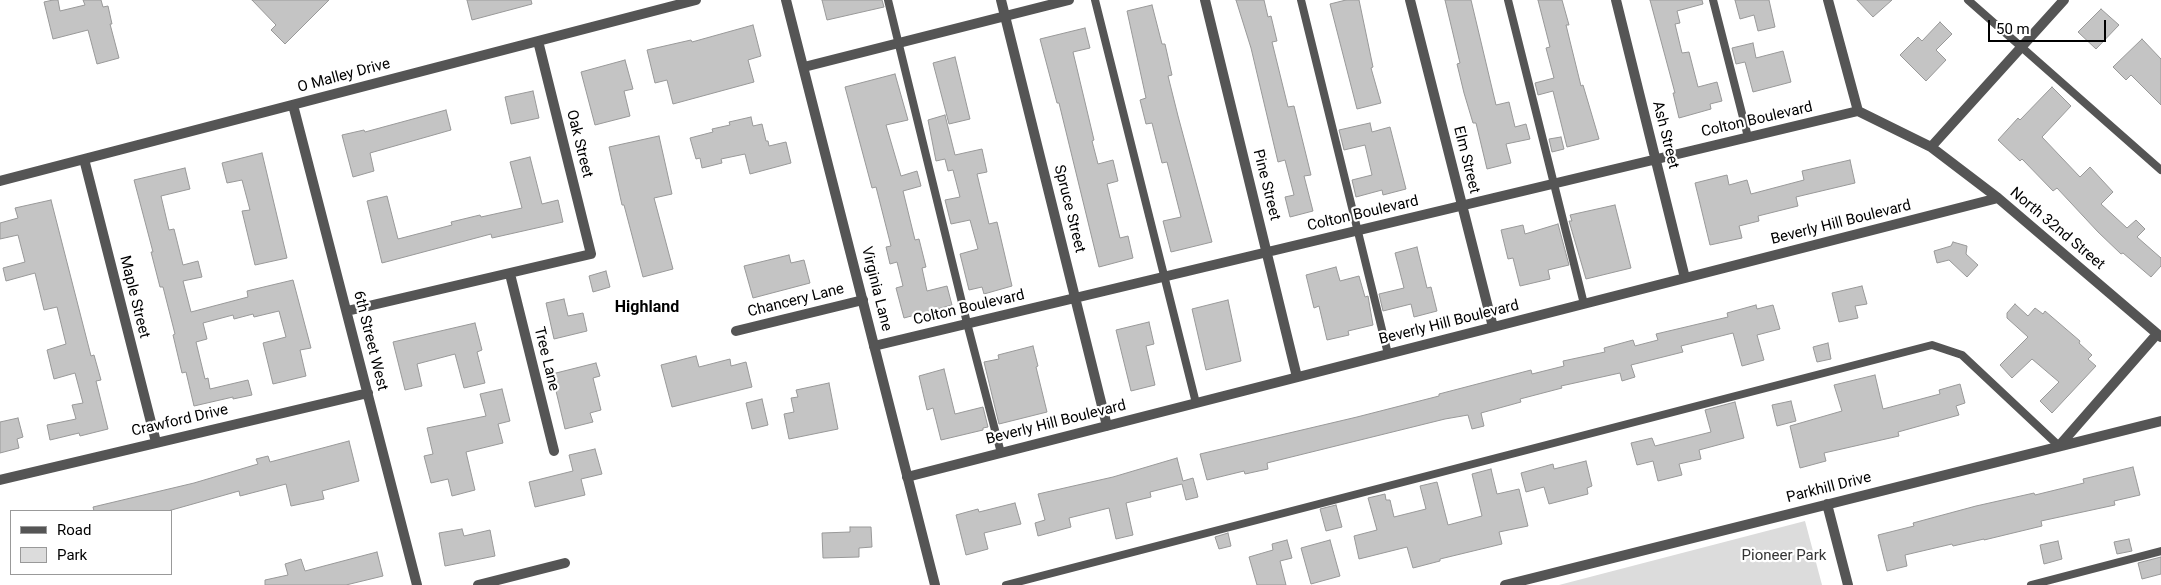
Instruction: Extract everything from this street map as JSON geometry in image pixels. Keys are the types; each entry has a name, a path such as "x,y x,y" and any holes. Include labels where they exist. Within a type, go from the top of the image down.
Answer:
{"street":[{"name":"O Malley Drive","path":"0,181 696,0"},
{"name":"Virginia Lane","path":"786,0 935,585"},
{"name":"Spruce Street","path":"1001,0 1107,426"},
{"path":"804,67 1069,0"},
{"name":"Pine Street","path":"1205,0 1297,377"},
{"name":"Elm Street","path":"1410,0 1493,327"},
{"name":"Ash Street","path":"1616,0 1686,278"},
{"path":"1828,0 1858,111"},
{"path":"1931,147 2064,0"},
{"name":"Oak Street","path":"510,274 591,254 538,41"},
{"name":"6th Street West","path":"293,105 417,585"},
{"name":"Colton Boulevard","path":"874,346 1858,111"},
{"name":"North 32nd Street","path":"1858,111 1931,147 1998,198 2159,336"},
{"name":"Maple Street","path":"84,159 156,442"},
{"name":"Beverly Hill Boulevard","path":"907,477 1998,198"},
{"path":"347,311 510,274"},
{"name":"Tree Lane","path":"510,274 554,451"},
{"name":"Chancery Lane","path":"736,331 863,300"},
{"path":"2059,446 2159,336"},
{"name":"Crawford Drive","path":"0,480 368,393"},
{"name":"Parkhill Drive","path":"1505,585 2161,421"},
{"path":"1827,504 1848,585"},
{"path":"478,585 565,563"}],"lane":[{"path":"888,0 967,323 1001,453"},
{"path":"1096,0 1196,403"},
{"path":"1301,0 1388,354"},
{"path":"1508,0 1584,304"},
{"path":"1713,0 1748,137"},
{"path":"1968,0 2161,170"},
{"path":"1006,585 1932,345 1962,355 2059,446"},
{"path":"2031,585 2161,551"}],"green space":[{"name":"Pioneer Park","path":"1805,521 1822,585 1559,585"}],"building":[{"path":"58,0 60,11 85,5 83,0 101,0 103,7 108,6 112,24 110,24 119,58 97,64 88,30 53,39 44,2"},
{"path":"252,0 329,0 285,44 271,30 276,25"},
{"path":"467,0 531,0 532,4 472,20"},
{"path":"822,0 882,0 884,7 827,20"},
{"path":"1236,0 1264,0 1268,17 1271,16 1277,41 1272,42 1288,107 1294,106 1311,175 1304,176 1313,211 1290,217 1285,197 1294,195 1285,160 1278,162 1251,48"},
{"path":"1346,0 1359,0 1373,67 1371,68 1381,103 1357,109 1330,4"},
{"path":"1445,0 1471,0 1496,105 1509,102 1515,127 1526,124 1530,139 1506,144 1511,163 1487,169 1476,123 1473,123 1464,93 1457,64 1460,63"},
{"path":"1538,0 1562,0 1581,86 1583,85 1599,139 1567,147 1553,91 1538,95 1535,83 1554,78 1546,48 1550,47"},
{"path":"1650,0 1702,0 1703,4 1677,11 1680,23 1675,24 1682,53 1689,52 1698,87 1717,82 1722,101 1710,104 1711,109 1679,118 1673,93 1675,93"},
{"path":"1735,0 1769,0 1775,27 1758,31 1754,15 1740,19"},
{"path":"1857,0 1892,0 1873,17"},
{"path":"1152,5 1162,44 1165,44 1172,75 1168,76 1212,242 1171,252 1163,221 1181,217 1167,162 1162,163 1152,123 1146,124 1140,100 1146,98 1127,11"},
{"path":"2101,9 2119,25 2096,49 2078,32"},
{"path":"1940,22 1952,34 1936,50 1946,60 1926,81 1900,55 1918,37 1922,41"},
{"path":"753,25 761,56 748,60 754,82 673,104 667,80 655,83 647,50 691,40 692,42"},
{"path":"1085,28 1090,48 1073,52 1098,164 1113,160 1118,181 1107,184 1120,238 1128,236 1133,258 1099,267 1059,103 1057,103 1040,39"},
{"path":"2142,39 2161,59 2161,105 2131,75 2126,80 2113,67"},
{"path":"1753,43 1756,58 1783,51 1791,82 1753,92 1745,62 1736,64 1732,48"},
{"path":"955,57 970,119 949,124 933,63"},
{"path":"625,60 633,89 624,91 630,116 595,125 581,72"},
{"path":"895,74 908,120 886,125 901,176 917,171 921,186 903,191 915,240 919,239 926,267 922,268 927,291 947,286 952,305 904,318 896,288 903,286 897,262 890,264 886,247 891,246 876,187 872,188 845,87"},
{"path":"2052,87 2071,106 2042,137 2080,177 2090,167 2113,192 2101,204 2127,228 2136,220 2145,229 2137,237 2161,258 2161,266 2151,277 2123,253 2121,254 2057,188 2053,191 2022,159 2020,161 1998,140 2018,118 2020,120"},
{"path":"533,91 539,118 511,124 505,97"},
{"path":"446,110 451,130 370,153 374,171 353,177 342,135 364,130 365,132"},
{"path":"945,115 955,155 982,149 987,172 977,174 989,224 997,222 1012,286 984,294 982,287 969,290 960,254 978,249 970,220 951,224 945,200 960,197 953,170 948,171 945,159 936,161 928,120"},
{"path":"751,117 753,126 762,124 769,146 786,142 791,163 750,174 745,154 721,159 722,163 702,168 700,158 696,159 690,138 713,132 712,129 730,125 729,122"},
{"path":"1370,123 1372,132 1390,127 1406,189 1383,195 1382,190 1356,197 1352,180 1372,175 1365,145 1344,150 1339,130"},
{"path":"659,136 672,194 654,198 673,269 643,277 624,205 622,205 609,147"},
{"path":"1561,137 1564,149 1552,152 1549,139"},
{"path":"262,153 287,258 255,265 242,211 250,210 242,180 227,183 222,163"},
{"path":"530,157 542,204 558,200 563,222 492,238 491,234 382,263 367,201 387,196 398,239 452,225 451,222 522,208 510,162"},
{"path":"1850,160 1855,183 1796,197 1798,206 1758,216 1759,221 1739,226 1742,238 1710,245 1695,183 1727,175 1729,185 1747,180 1751,194 1804,180 1802,171"},
{"path":"185,168 190,189 161,196 169,230 174,229 183,265 198,261 202,277 183,281 191,312 248,297 247,291 293,280 311,348 300,350 306,376 273,384 263,343 286,337 279,311 254,317 253,314 234,319 233,315 203,323 207,339 196,342 205,379 208,378 210,389 248,380 252,395 233,399 233,397 194,406 186,372 182,373 173,335 175,334 163,287 160,287 134,180"},
{"path":"51,200 91,356 94,355 101,380 96,381 108,429 80,436 79,433 50,440 47,425 76,419 72,405 83,403 75,373 54,379 47,350 66,344 57,307 44,310 35,273 6,281 3,268 25,262 18,235 0,239 0,223 18,218 15,208"},
{"path":"1615,205 1631,268 1586,279 1569,221 1572,221 1570,215"},
{"path":"1558,224 1569,265 1548,270 1550,279 1520,286 1513,258 1508,259 1501,230 1523,225 1525,234"},
{"path":"1953,242 1967,246 1966,254 1978,265 1967,277 1949,260 1937,263 1934,251 1951,246"},
{"path":"1417,247 1427,288 1431,287 1437,311 1414,317 1411,304 1383,311 1379,294 1404,288 1395,253"},
{"path":"789,255 791,263 804,260 810,283 753,298 744,266"},
{"path":"1336,267 1340,281 1359,276 1365,297 1368,296 1373,325 1348,331 1349,335 1327,340 1319,306 1314,308 1306,275"},
{"path":"606,271 610,287 593,292 589,276"},
{"path":"1862,286 1867,304 1855,306 1858,318 1839,322 1832,293"},
{"path":"564,299 568,316 583,313 587,331 554,339 546,303"},
{"path":"1228,300 1241,361 1206,370 1192,309"},
{"path":"2015,304 2028,316 2035,308 2043,314 2045,311 2080,341 2079,343 2092,355 2088,359 2096,366 2052,413 2040,401 2059,382 2032,359 2012,378 2000,365 2028,337 2007,318 2007,313"},
{"path":"1756,305 1757,309 1773,305 1780,329 1757,335 1764,360 1742,366 1733,333 1681,346 1683,352 1631,365 1635,377 1622,381 1620,373 1561,386 1562,388 1520,399 1521,402 1481,413 1484,426 1472,429 1468,415 1445,419 1267,463 1268,469 1245,474 1244,471 1207,480 1200,454 1357,417 1531,370 1532,374 1564,366 1563,361 1605,352 1604,348 1633,340 1635,346 1658,340 1656,334 1728,317 1727,313"},
{"path":"1149,322 1154,344 1146,346 1155,385 1131,391 1116,330"},
{"path":"475,323 482,350 477,352 485,383 464,388 455,354 417,364 422,386 405,390 393,342"},
{"path":"1828,343 1831,359 1817,362 1813,347"},
{"path":"1033,346 1047,412 999,424 984,362 999,359 998,355"},
{"path":"696,356 699,367 730,359 731,366 746,362 752,387 672,407 661,365"},
{"path":"596,363 600,376 593,378 601,410 590,413 593,422 565,429 552,374"},
{"path":"944,369 955,414 983,407 988,427 983,428 983,430 941,440 933,408 927,410 919,376"},
{"path":"1875,375 1883,409 1940,394 1939,390 1960,384 1965,403 1956,406 1959,415 1898,432 1899,436 1824,453 1826,461 1800,468 1790,426 1842,411 1834,385"},
{"path":"829,383 838,429 789,439 784,414 794,412 791,398 798,397 796,390"},
{"path":"502,389 510,421 498,424 503,443 466,452 475,490 452,496 448,479 431,483 424,456 433,454 427,428 486,416 480,394"},
{"path":"762,399 768,425 752,429 746,403"},
{"path":"1791,401 1796,421 1777,426 1772,405"},
{"path":"1735,402 1744,438 1699,450 1701,459 1679,464 1682,475 1658,481 1653,461 1637,465 1631,443 1652,438 1655,446 1711,432 1705,410"},
{"path":"18,418 23,437 17,439 19,448 0,453 0,422"},
{"path":"349,441 359,481 322,491 324,499 291,506 286,484 240,496 239,491 172,510 94,510 93,507 194,483 258,464 256,459 268,456 270,462"},
{"path":"595,449 602,474 581,479 585,495 535,507 529,482 573,471 569,455"},
{"path":"1177,458 1183,481 1193,478 1198,497 1186,500 1182,484 1150,492 1151,497 1126,503 1133,535 1116,539 1109,508 1069,518 1071,527 1038,536 1035,523 1045,520 1038,494 1113,477"},
{"path":"1586,461 1592,486 1587,488 1588,494 1549,504 1544,487 1526,492 1521,473 1553,464 1554,469"},
{"path":"2133,467 2140,495 2114,501 2115,505 2041,521 2042,526 1984,540 1953,546 1952,544 1905,555 1907,566 1887,571 1878,535 1914,526 1913,523 1976,506 2034,493 2035,495 2084,483 2083,479"},
{"path":"1491,469 1497,494 1519,489 1528,526 1499,532 1502,544 1440,559 1440,561 1413,568 1407,547 1359,559 1354,536 1377,530 1368,498 1385,494 1386,500 1390,500 1394,517 1426,509 1420,486 1437,482 1448,525 1482,516 1472,474"},
{"path":"1015,503 1021,524 984,533 988,549 966,555 956,515 978,509 979,512"},
{"path":"1336,505 1342,527 1326,531 1320,509"},
{"path":"850,527 871,527 872,547 859,548 859,557 823,558 822,533 850,532"},
{"path":"462,529 464,536 490,530 495,556 445,566 439,533"},
{"path":"1228,533 1231,546 1219,549 1215,537"},
{"path":"2129,539 2132,551 2117,554 2114,542"},
{"path":"1287,540 1292,558 1280,561 1286,585 1257,585 1249,557 1273,550 1272,544"},
{"path":"1330,540 1340,576 1311,584 1301,548"},
{"path":"2058,541 2062,559 2044,564 2040,545"},
{"path":"377,552 383,576 346,585 265,585 265,580 288,575 285,564 301,559 305,571"},
{"path":"2161,557 2161,574 2142,579 2138,563"}],"district":[{"name":"Highland","path":"647,308"}]}
